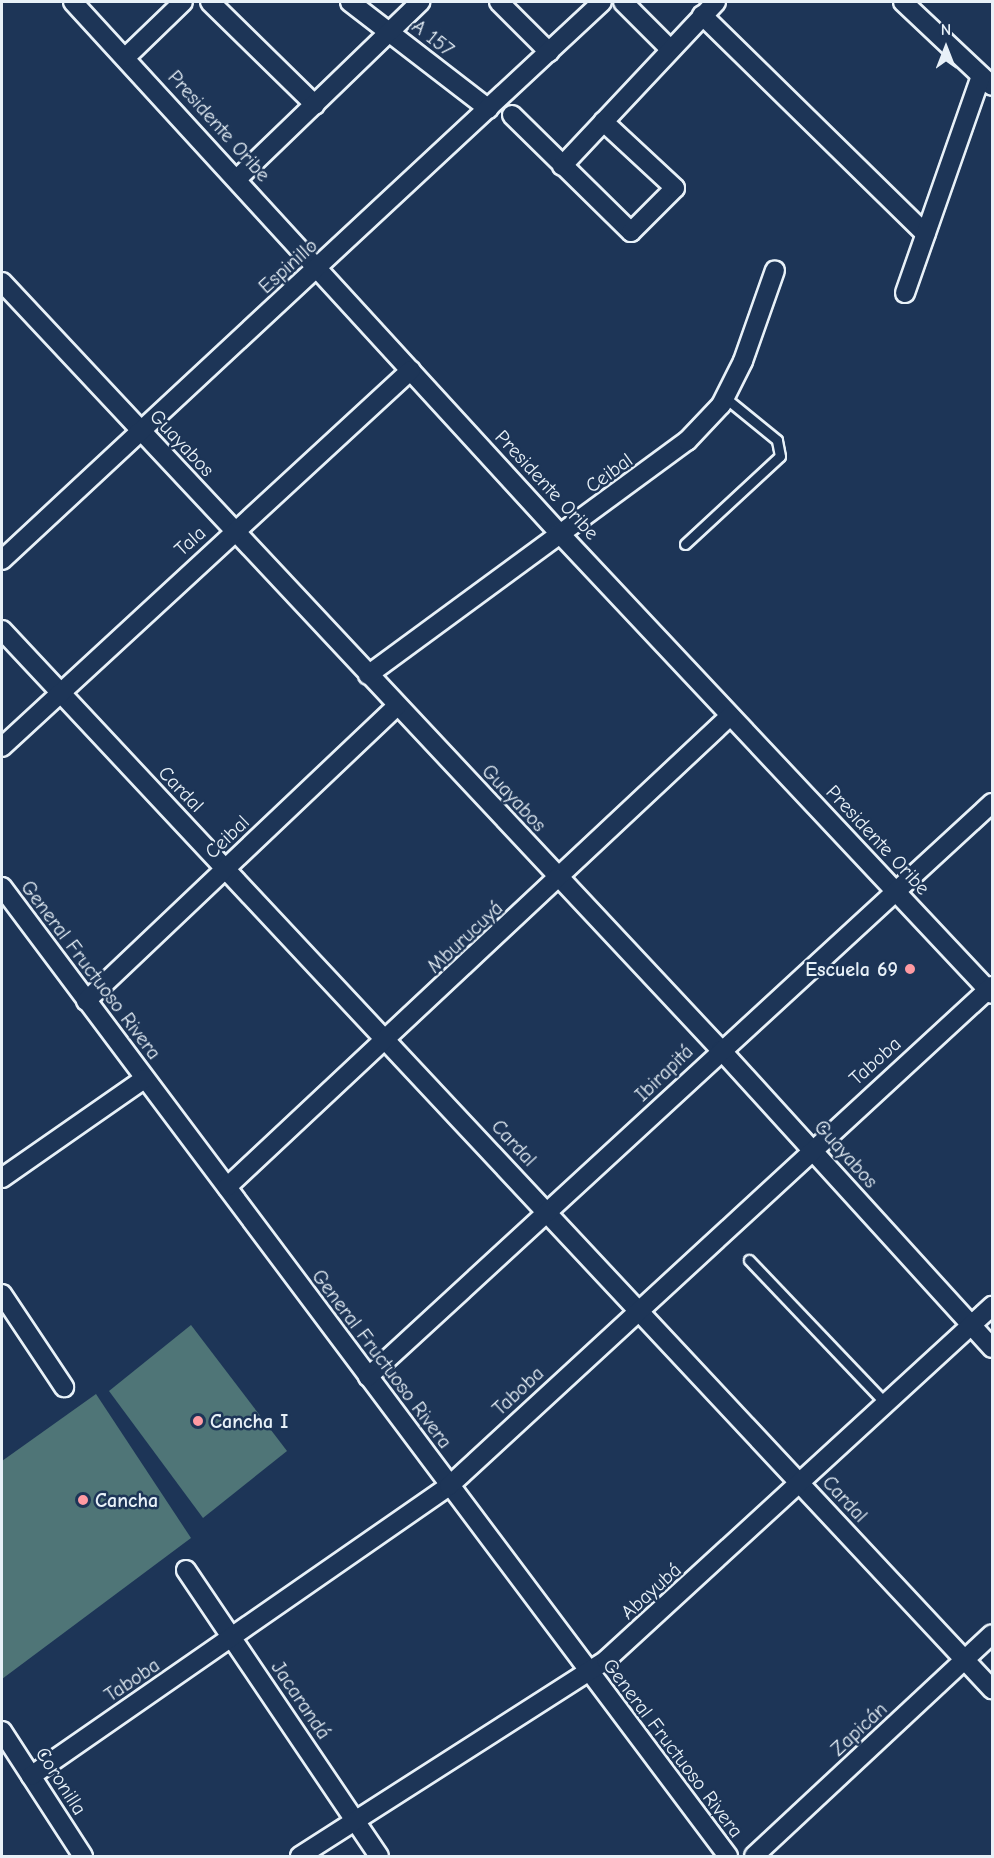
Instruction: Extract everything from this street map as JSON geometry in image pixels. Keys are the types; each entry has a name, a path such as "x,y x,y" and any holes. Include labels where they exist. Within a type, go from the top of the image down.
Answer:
{"street":[{"name":"Presidente Oribe","path":"74,2 562,536 991,990"},
{"path":"126,57 183,2"},
{"path":"210,2 315,105"},
{"name":"A 157","path":"350,2 489,109"},
{"path":"237,179 420,2"},
{"path":"499,2 549,52"},
{"name":"Espinillo","path":"2,560 139,431 319,269 602,2"},
{"path":"623,2 669,48"},
{"path":"562,166 669,48 716,2"},
{"path":"903,2 987,81 905,293"},
{"path":"702,15 926,234"},
{"path":"512,115 631,232 675,188 603,121"},
{"name":"Ceibal","path":"368,675 434,622 562,536 658,466 724,397 747,351 775,270"},
{"name":"Guayabos","path":"2,282 139,431 721,1050 993,1348"},
{"name":"Tala","path":"2,747 411,370"},
{"name":"Cardal","path":"2,630 58,693 226,869 993,1689"},
{"name":"Ceibal","path":"86,1001 397,706"},
{"name":"Mburucuyá","path":"227,1187 560,880 730,716"},
{"name":"Ibirapitá","path":"368,1377 549,1215 721,1050 993,803"},
{"name":"General Fructuoso Rivera","path":"5,898 227,1187 587,1672 728,1857"},
{"name":"Taboba","path":"31,1776 449,1486 811,1149 991,990"},
{"path":"2,1178 144,1079"},
{"path":"2,1294 64,1387"},
{"name":"Abayubá","path":"300,1857 587,1672 646,1627 798,1481 993,1306"},
{"name":"Jacarandá","path":"186,1570 379,1857"},
{"name":"Zapicán","path":"754,1857 993,1634"},
{"name":"Coronilla","path":"2,1731 83,1857"}],"lane":[{"path":"685,543 780,456 777,440 724,397"},
{"path":"749,1260 884,1402"}],"green space":[{"name":"Cancha I","path":"191,1325 287,1451 203,1518 109,1391"},
{"name":"Cancha","path":"96,1394 191,1538 2,1679 2,1461"}],"place":[{"name":"Escuela 69","path":"910,969"},
{"name":"Cancha I","path":"198,1421"},
{"name":"Cancha","path":"83,1500"}]}
